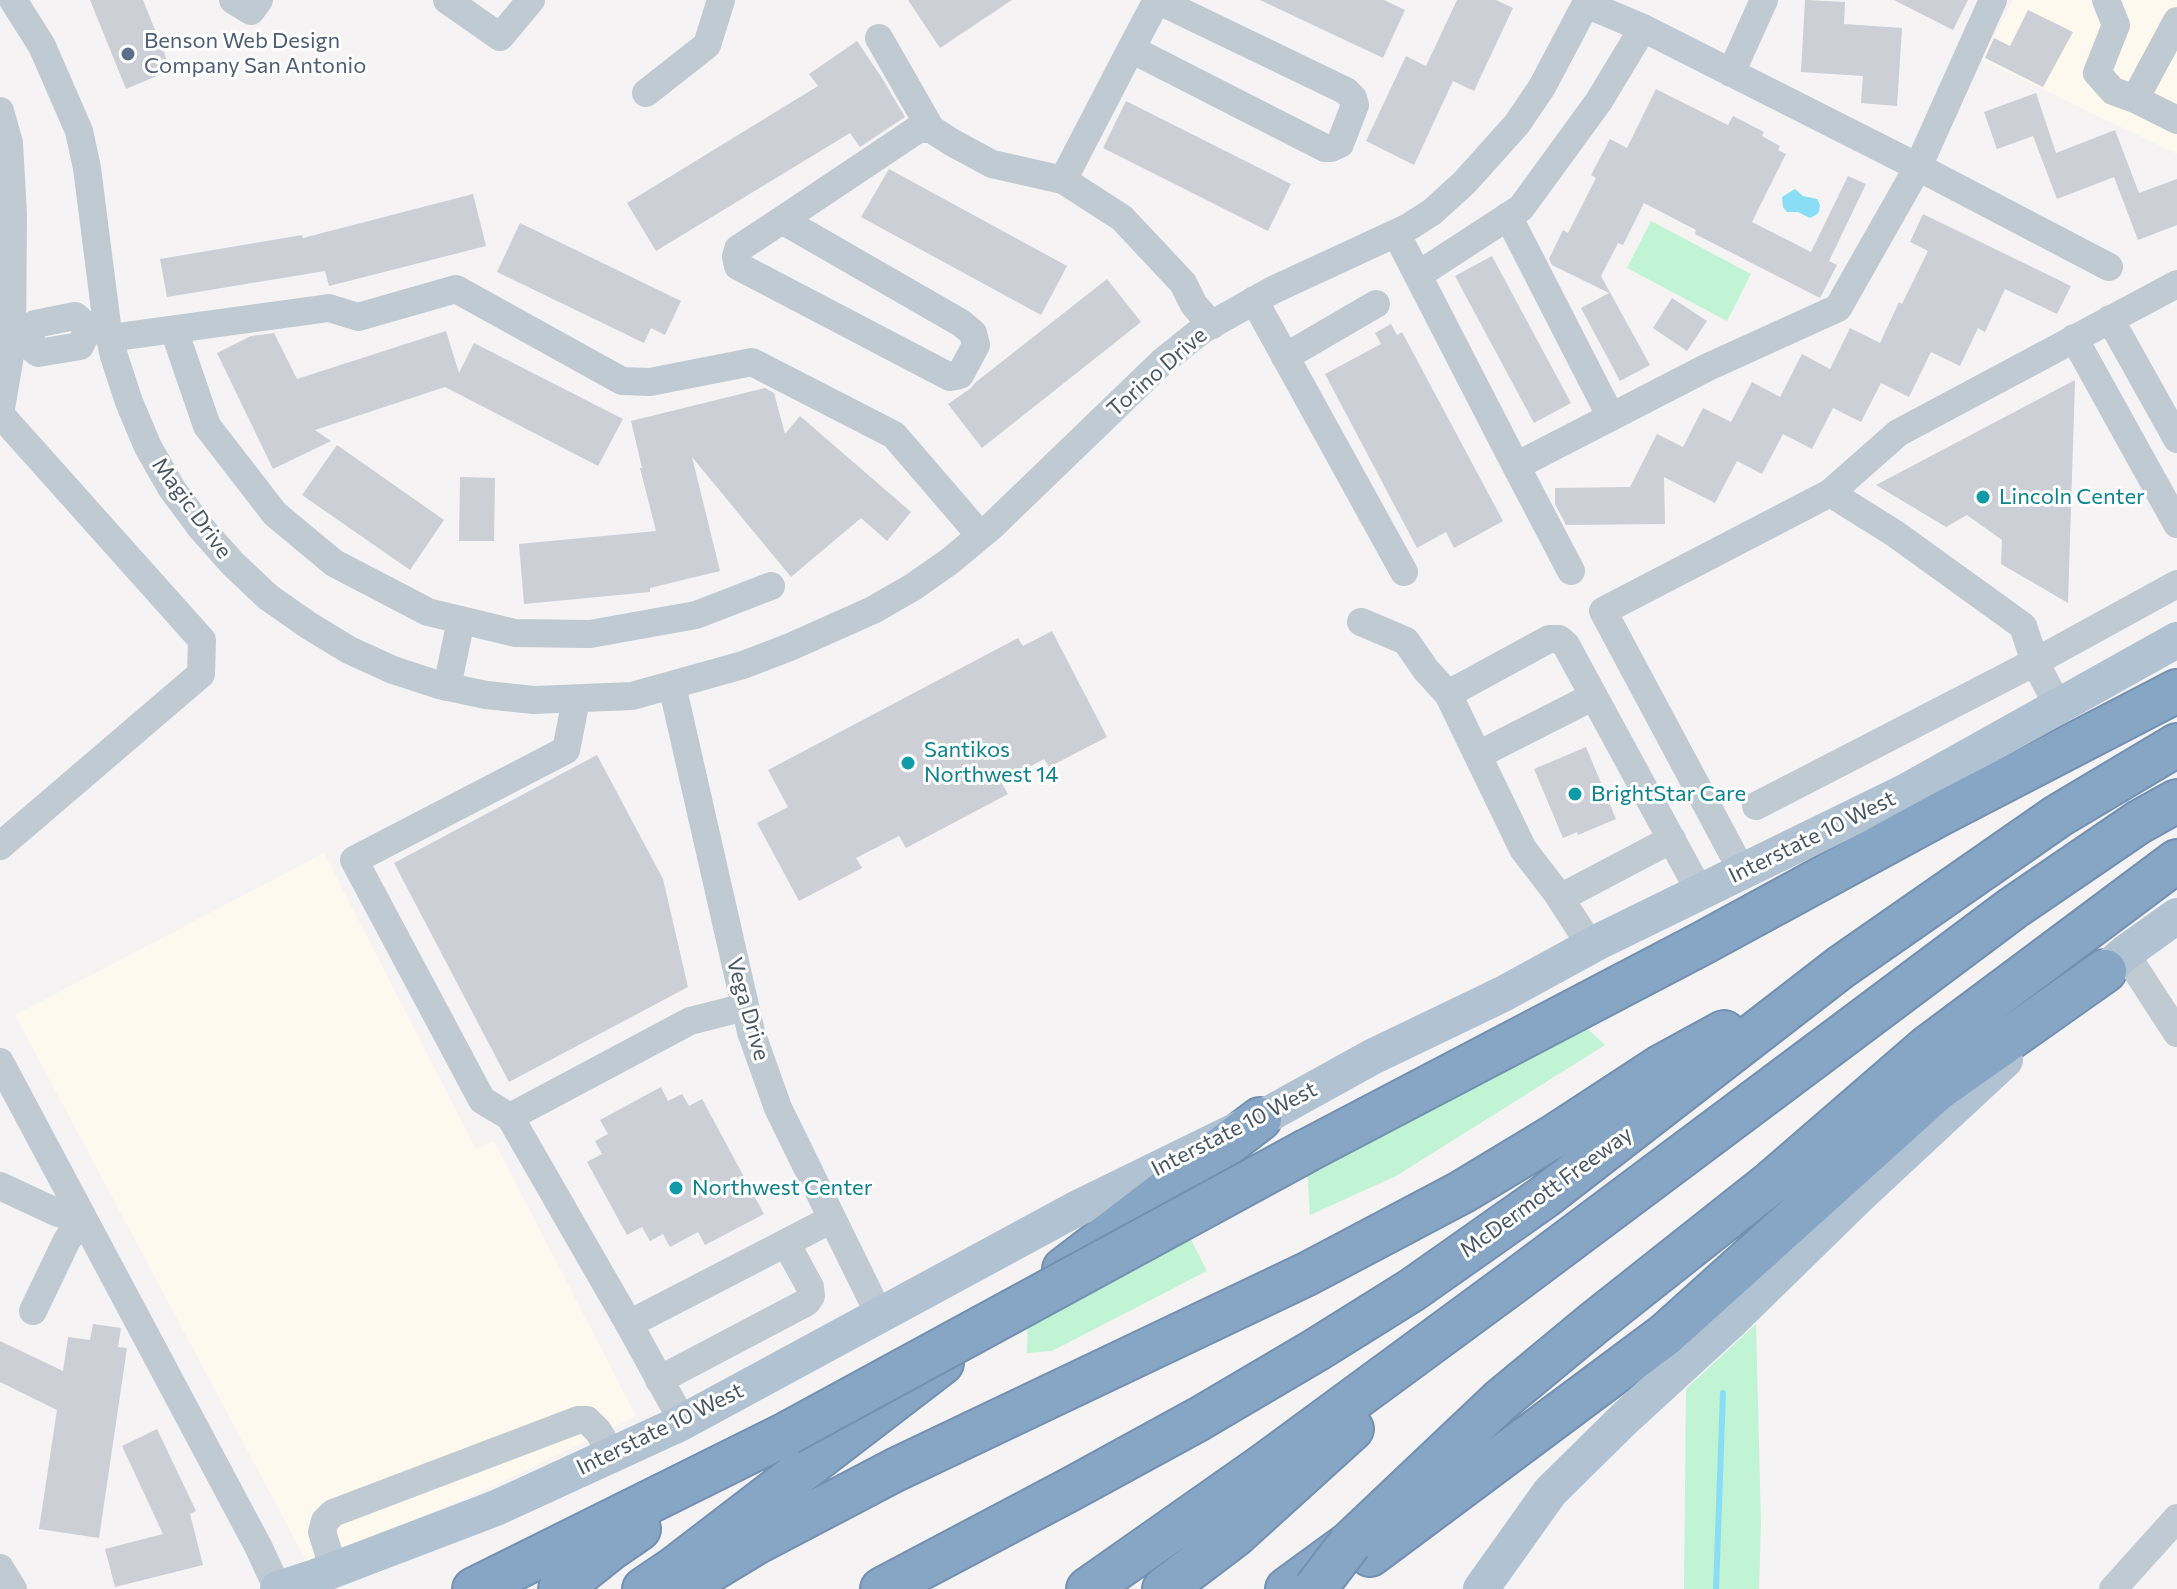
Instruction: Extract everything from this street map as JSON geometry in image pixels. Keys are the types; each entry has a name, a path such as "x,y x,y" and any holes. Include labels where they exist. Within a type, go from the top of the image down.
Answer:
{"highway":[{"path":"474,1589 788,1433 1308,1150 2177,691"},
{"name":"McDermott Freeway","path":"882,1589 1199,1419 1412,1290 1544,1197 1841,967 2058,816 2177,745"},
{"path":"1088,1589 1263,1466 1516,1280 2013,908 2139,822 2177,801"},
{"path":"1287,1589 1350,1543 1501,1400 1772,1182 1928,1047 2177,861"},
{"path":"1315,1589 1376,1552 1665,1335 1938,1089 2115,962"},
{"path":"680,1589 754,1544 895,1470 1307,1274 1462,1192 1660,1067 1841,967"},
{"path":"644,1589 1260,1119"},
{"path":"1164,1589 1234,1536 1516,1280"},
{"path":"560,1589 610,1549 788,1433"},
{"path":"1315,1589 1350,1543"}],"main road":[{"name":"Interstate 10 West","path":"278,1589 496,1508 683,1422 1074,1210 1260,1119 1372,1057 1503,994 1591,946 1905,792 2177,640"},
{"path":"1481,1589 1550,1492 1622,1421 2038,1029 2115,962 2177,916"}],"street":[{"path":"0,10 14,0"},
{"name":"Magic Drive","path":"14,0 42,46 79,131 87,168 102,330 129,402 148,447 179,499 233,564 268,597 339,644 393,670 447,687 534,700 576,700 632,696 672,685"},
{"path":"233,0 251,11 259,0"},
{"path":"447,0 500,37 531,0"},
{"path":"646,93 707,45 721,0"},
{"path":"1063,180 1131,49 1157,0 1346,91 1355,105 1340,144 1325,148 1131,49"},
{"path":"1731,73 1764,0"},
{"path":"1516,466 1708,367 1838,308 1918,167 1993,0"},
{"path":"2106,0 2116,25 2097,73 2113,91 2177,120"},
{"path":"1587,2 1918,167 2109,267"},
{"name":"Torino Drive","path":"672,685 743,665 790,647 873,610 913,587 980,535 1162,362 1202,330 1254,300 1407,228 1443,202 1508,135 1542,87 1587,2"},
{"path":"2135,99 2177,21"},
{"path":"1418,275 1521,208 1599,101 1643,28"},
{"path":"879,38 931,129 992,164 1063,180 1122,218 1183,283 1194,305 1212,325"},
{"path":"0,111 9,143 20,344 0,414 202,640 201,674 0,846"},
{"path":"782,220 961,323 973,333 976,345 960,375 950,377 738,266 736,257 738,249 918,129 931,129"},
{"path":"1508,216 1611,417"},
{"path":"1396,233 1571,571"},
{"path":"1742,871 1603,611 1830,493 1898,433 2177,284"},
{"path":"20,344 38,353 80,346 102,330 174,330 329,308 358,317 456,289 622,381 650,382 752,362 894,435 980,535"},
{"path":"1254,300 1404,572"},
{"path":"1285,357 1376,304"},
{"path":"2110,319 2177,439"},
{"path":"174,330 207,426 275,514 334,563 428,612 515,633 590,634 696,615 771,586"},
{"path":"2074,338 2177,524"},
{"path":"1830,493 1894,533 2023,626 2035,662 2058,706"},
{"path":"1756,806 2035,662 2177,584"},
{"path":"447,687 461,620"},
{"path":"1361,622 1406,641 1448,694 1523,849 1591,946"},
{"path":"1448,694 1549,639 1559,639 1566,645 1700,892"},
{"name":"Vega Drive","path":"672,685 751,1032 778,1108 879,1314"},
{"path":"1478,755 1594,696"},
{"path":"576,700 566,750 354,860 482,1100 510,1117 683,1422"},
{"path":"1560,898 1672,839"},
{"path":"2115,962 2177,1033"},
{"path":"510,1117 690,1021 745,1007"},
{"path":"0,1062 278,1589"},
{"path":"0,1186 58,1213 83,1218"},
{"path":"33,1311 67,1240 83,1218"},
{"path":"629,1324 832,1219"},
{"path":"659,1380 807,1302 811,1296 810,1287 786,1243"},
{"path":"334,1570 322,1532 325,1521 333,1513 578,1420 587,1420 612,1454"},
{"path":"2113,1589 2177,1518"},
{"path":"0,1568 13,1589"}],"shaded area":[{"path":"2013,0 2177,0 2177,154 1982,60"},
{"path":"324,853 476,1149 494,1141 636,1416 494,1486 309,1566 15,1015"}],"green space":[{"path":"1651,221 1751,274 1727,321 1627,268"},
{"path":"1575,1017 1605,1045 1396,1176 1310,1215 1307,1165"},
{"path":"1188,1234 1207,1271 1052,1351 1027,1353 1028,1313"},
{"path":"1756,1324 1761,1523 1759,1589 1684,1589 1686,1389"}],"water":[{"path":"1795,189 1803,196 1817,199 1820,205 1816,215 1810,218 1798,212 1787,212 1782,197"}],"building":[{"path":"90,0 143,0 171,70 126,89"},
{"path":"908,0 1012,0 940,48"},
{"path":"1260,0 1384,0 1405,10 1383,58"},
{"path":"1457,0 1496,0 1513,8 1474,91 1453,81 1414,165 1366,141 1406,56 1426,66"},
{"path":"1805,0 1845,2 1844,24 1902,28 1897,106 1861,103 1863,76 1801,72"},
{"path":"1894,0 1968,0 1953,30"},
{"path":"2028,10 2073,32 2043,87 1985,58 1994,38 2010,46"},
{"path":"857,41 905,117 860,147 850,133 656,251 627,203 818,86 809,74"},
{"path":"1656,89 1728,125 1733,116 1764,132 1762,136 1780,146 1778,150 1786,154 1752,222 1811,252 1848,176 1866,184 1829,261 1837,265 1820,298 1695,234 1696,230 1644,203 1623,245 1618,243 1601,276 1650,365 1620,381 1581,308 1609,293 1552,265 1549,259 1563,230 1568,233 1596,178 1591,175 1610,139 1627,148"},
{"path":"2036,93 2056,153 2115,130 2139,193 2177,179 2177,225 2138,240 2114,177 2057,199 2033,136 1997,149 1984,112"},
{"path":"1126,101 1291,184 1268,231 1103,148"},
{"path":"889,169 1067,266 1041,315 861,217"},
{"path":"473,194 486,246 329,286 325,271 167,297 160,259 302,235 303,238"},
{"path":"1923,214 2071,286 2057,314 2005,289 1985,332 1978,328 1960,366 1931,352 1909,397 1881,383 1861,422 1833,408 1812,449 1783,434 1762,474 1737,461 1715,503 1664,477 1665,524 1566,525 1555,504 1555,488 1630,487 1657,434 1683,447 1703,408 1731,422 1752,382 1780,397 1802,354 1830,369 1850,328 1880,343 1928,251 1910,242"},
{"path":"520,223 681,301 665,335 651,328 644,343 497,272"},
{"path":"1492,256 1571,403 1534,423 1455,276"},
{"path":"1107,279 1141,322 982,448 948,404"},
{"path":"1672,298 1707,321 1687,351 1653,328"},
{"path":"1391,324 1397,335 1402,332 1503,521 1454,548 1446,532 1417,548 1325,374 1381,344 1375,333"},
{"path":"446,331 459,373 474,343 623,419 598,466 445,387 315,430 331,441 273,469 217,353 251,336 274,333 297,379"},
{"name":"Lincoln Center","path":"2075,380 2068,603 2001,564 2002,540 1967,515 1946,527 1876,485"},
{"path":"765,388 774,393 785,434 800,416 911,512 887,541 861,518 791,577 692,457 720,571 650,588 650,592 524,604 519,544 656,531 631,421"},
{"path":"337,445 444,520 410,570 302,495"},
{"path":"460,477 495,478 494,541 459,541"},
{"name":"Santikos Northwest 14","path":"1052,631 1107,737 1049,767 1044,759 1001,782 1008,794 906,848 899,836 856,858 862,868 799,901 757,823 788,807 768,770 1018,638 1023,646"},
{"name":"BrightStar Care","path":"1586,747 1616,819 1563,838 1534,769"},
{"path":"597,755 663,879 688,987 509,1082 394,863"},
{"name":"Northwest Center","path":"661,1087 668,1101 682,1094 689,1106 702,1099 764,1214 705,1245 698,1232 670,1247 663,1234 650,1241 642,1227 627,1235 587,1162 602,1154 595,1141 608,1134 600,1120"},
{"path":"93,1324 121,1328 118,1347 127,1348 99,1538 39,1529 57,1410 0,1382 0,1341 63,1371 68,1337 90,1340"},
{"path":"157,1429 196,1511 190,1514 203,1565 115,1587 105,1549 163,1534 122,1446"}],"waterway":[{"path":"1716,1589 1723,1393"}],"place":[{"name":"Benson Web Design Company San Antonio","path":"128,54"},
{"name":"Lincoln Center","path":"1983,497"},
{"name":"Santikos Northwest 14","path":"908,763"},
{"name":"BrightStar Care","path":"1575,794"},
{"name":"Northwest Center","path":"676,1188"}]}
